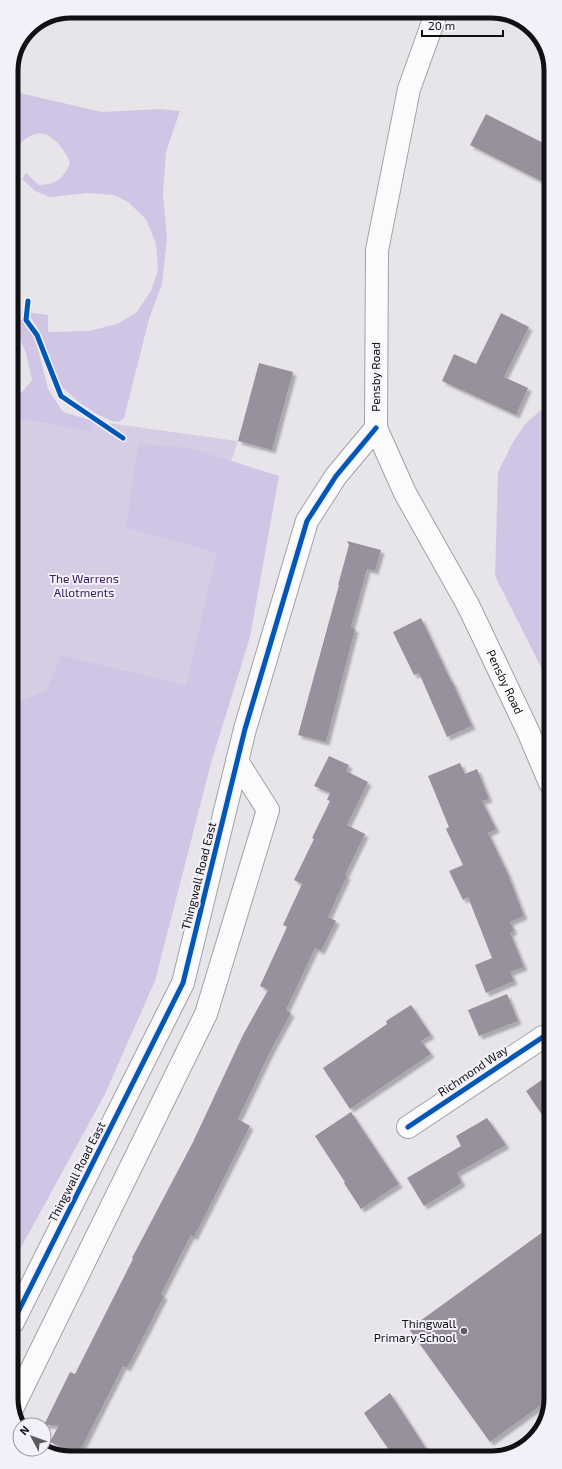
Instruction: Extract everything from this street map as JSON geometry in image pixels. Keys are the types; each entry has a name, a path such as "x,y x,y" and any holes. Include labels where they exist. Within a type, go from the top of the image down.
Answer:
{"street":[{"name":"Pensby Road","path":"434,18 409,89 377,250 376,428 405,494 468,605 527,728 544,769"},
{"name":"Thingwall Road East","path":"18,1312 183,983 245,729 307,521 336,476 376,428"},
{"path":"18,1397 206,1014 268,810 237,761"},
{"name":"Richmond Way","path":"408,1126 544,1037"}],"green space":[{"name":"The Warrens Allotments","path":"18,418 91,432 93,421 238,441 231,461 191,448 126,528 216,553 186,685 61,655 46,690 18,702"}],"shaded area":[{"path":"18,93 102,112 159,109 180,111 166,152 163,194 167,239 162,284 149,319 124,418 119,422 112,421 97,414 80,403 63,388 54,372 39,330 27,312 48,315 48,332 89,331 117,324 136,313 151,291 158,270 156,244 146,219 128,202 114,195 88,193 50,197 35,191 22,179 26,173 39,185 55,182 62,177 70,163 59,144 44,134 34,134 24,140 18,148"},
{"path":"18,319 22,320 34,333 48,389 63,412 93,421 91,432 18,418 18,393 22,392 32,380 26,353 18,335"},
{"path":"544,410 544,673 495,576 498,472 513,442 525,424 540,411"},
{"path":"138,444 191,448 279,476 250,637 211,763 155,981 104,1096 18,1253 18,702 46,690 61,655 186,685 216,553 126,528"}],"building":[{"path":"486,114 544,143 544,182 470,145"},
{"path":"501,313 529,327 504,377 528,388 516,415 442,381 454,354 476,364"},
{"path":"259,363 293,372 272,450 238,441"},
{"path":"347,541 381,550 375,571 367,569 351,627 355,629 326,742 298,735 339,585 349,545"},
{"path":"421,618 472,726 447,737 419,673 414,675 393,632"},
{"path":"329,756 349,765 346,771 368,782 347,825 365,834 345,875 347,876 328,917 336,921 321,951 315,948 286,1010 291,1013 270,1052 238,1119 250,1126 194,1237 191,1235 161,1294 164,1296 127,1368 123,1366 80,1451 69,1451 52,1443 52,1438 59,1425 52,1425 52,1417 48,1417 70,1372 75,1374 133,1259 132,1258 193,1142 243,1035 268,990 260,986 287,927 283,925 302,884 294,880 330,801 327,800 330,793 314,786"},
{"path":"460,763 465,774 477,769 489,799 482,801 496,829 488,833 507,872 524,916 510,922 514,931 510,933 524,967 510,972 514,981 486,993 475,965 492,958 468,897 463,900 449,871 463,865 446,829 449,827 428,776"},
{"path":"507,994 518,1021 479,1036 468,1010"},
{"path":"411,1005 431,1035 421,1041 431,1054 350,1109 323,1068 387,1024 386,1021"},
{"path":"544,1078 544,1118 526,1091"},
{"path":"351,1112 399,1184 361,1209 315,1136"},
{"path":"487,1118 506,1145 457,1173 462,1183 424,1206 407,1178 461,1146 456,1136"},
{"path":"544,1231 544,1403 490,1442 409,1329"},
{"path":"390,1393 428,1451 390,1451 364,1413"}],"cycle path":[{"path":"28,301 26,320 37,335 61,396 123,438"},
{"path":"18,1312 183,983 245,729 307,521 336,476 376,428"},
{"path":"408,1127 544,1037"}],"place":[{"name":"Thingwall Primary School","path":"464,1331"}]}
